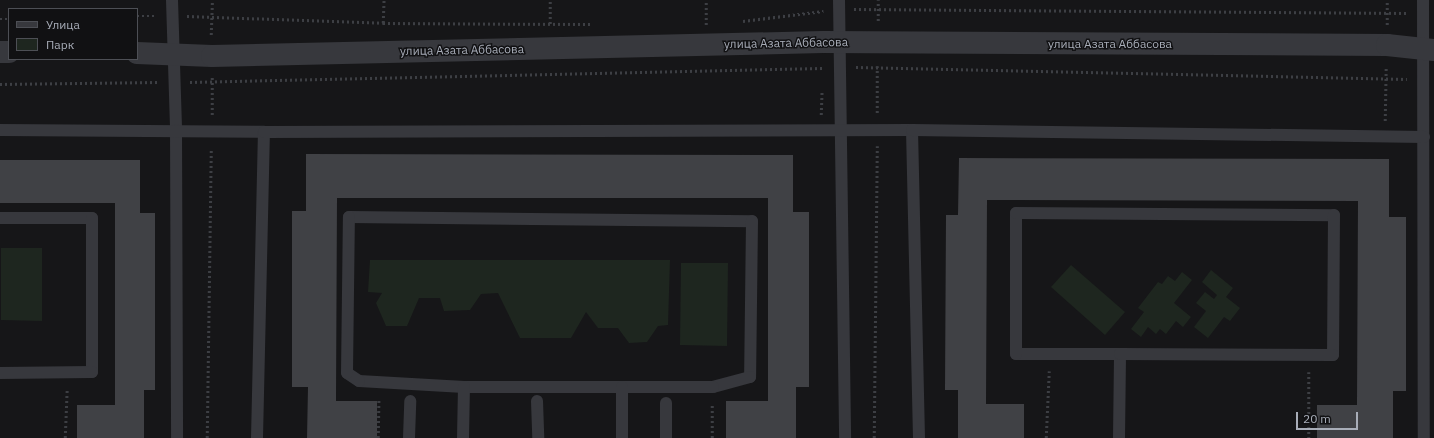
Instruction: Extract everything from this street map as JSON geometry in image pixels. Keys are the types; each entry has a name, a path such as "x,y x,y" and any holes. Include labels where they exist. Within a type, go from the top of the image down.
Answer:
{"street":[{"name":"улица Азата Аббасова","path":"138,53 174,53 212,56 838,42 1379,45 1428,49"}],"lane":[{"path":"172,0 171,15 174,53 173,82 176,130 177,438"},
{"path":"1423,0 1423,13 1428,49 1423,79 1424,438"},
{"path":"838,4 845,438"},
{"path":"0,130 176,130 264,132 912,130 1424,137"},
{"path":"912,130 919,438"},
{"path":"256,438 264,132"},
{"path":"1016,213 1334,215 1333,355 1120,354 1016,354 1016,213"},
{"path":"349,217 752,221 750,377 713,387 464,387 378,384 359,381 347,373 349,217"},
{"path":"0,218 92,218 92,372 0,373"},
{"path":"1119,438 1120,354"},
{"path":"463,438 464,387"},
{"path":"622,387 622,438"},
{"path":"409,438 410,401"},
{"path":"537,401 538,438"},
{"path":"666,402 666,438"}],"path":[{"path":"383,23 384,0"},
{"path":"550,0 550,24"},
{"path":"706,0 706,25"},
{"path":"874,438 878,0"},
{"path":"736,22 838,4 878,9 1423,13"},
{"path":"138,16 171,15 383,23 596,24"},
{"path":"698,25 713,24"},
{"path":"0,84 212,82 840,66 1423,79"},
{"path":"207,438 212,82"},
{"path":"1046,438 1049,354"},
{"path":"1309,355 1309,438"},
{"path":"378,438 379,400"},
{"path":"712,400 712,438"},
{"path":"66,405 66,438"}],"green space":[{"path":"1,248 42,248 42,321 1,320"},
{"path":"370,260 670,260 668,325 658,326 647,342 629,343 618,328 598,328 586,312 571,338 520,338 498,293 481,294 470,310 444,311 440,298 419,298 407,326 386,326 376,303 382,293 368,292"},
{"path":"681,263 728,263 727,346 680,345"},
{"path":"1071,265 1125,312 1105,335 1051,287"},
{"path":"1211,270 1233,288 1226,297 1240,308 1230,321 1224,317 1208,338 1194,327 1206,311 1196,303 1205,292 1214,299 1217,295 1202,282"},
{"path":"1182,272 1192,280 1174,303 1191,317 1183,327 1176,321 1166,334 1160,329 1156,334 1148,327 1141,337 1131,329 1144,312 1138,308 1158,282 1162,284 1168,276 1175,281"}],"building":[{"path":"306,154 793,155 793,212 809,212 809,387 796,387 796,438 726,438 726,401 768,401 768,198 337,198 336,401 377,401 377,438 307,438 308,387 292,387 292,211 306,211"},
{"path":"959,158 1389,159 1389,217 1406,217 1406,391 1393,391 1393,438 1317,438 1317,405 1357,405 1358,201 987,200 986,404 1024,404 1024,438 958,438 958,390 945,390 946,215 958,215"},
{"path":"0,160 140,160 140,213 155,213 155,390 144,390 144,438 77,438 77,405 115,405 115,203 0,203"}]}
